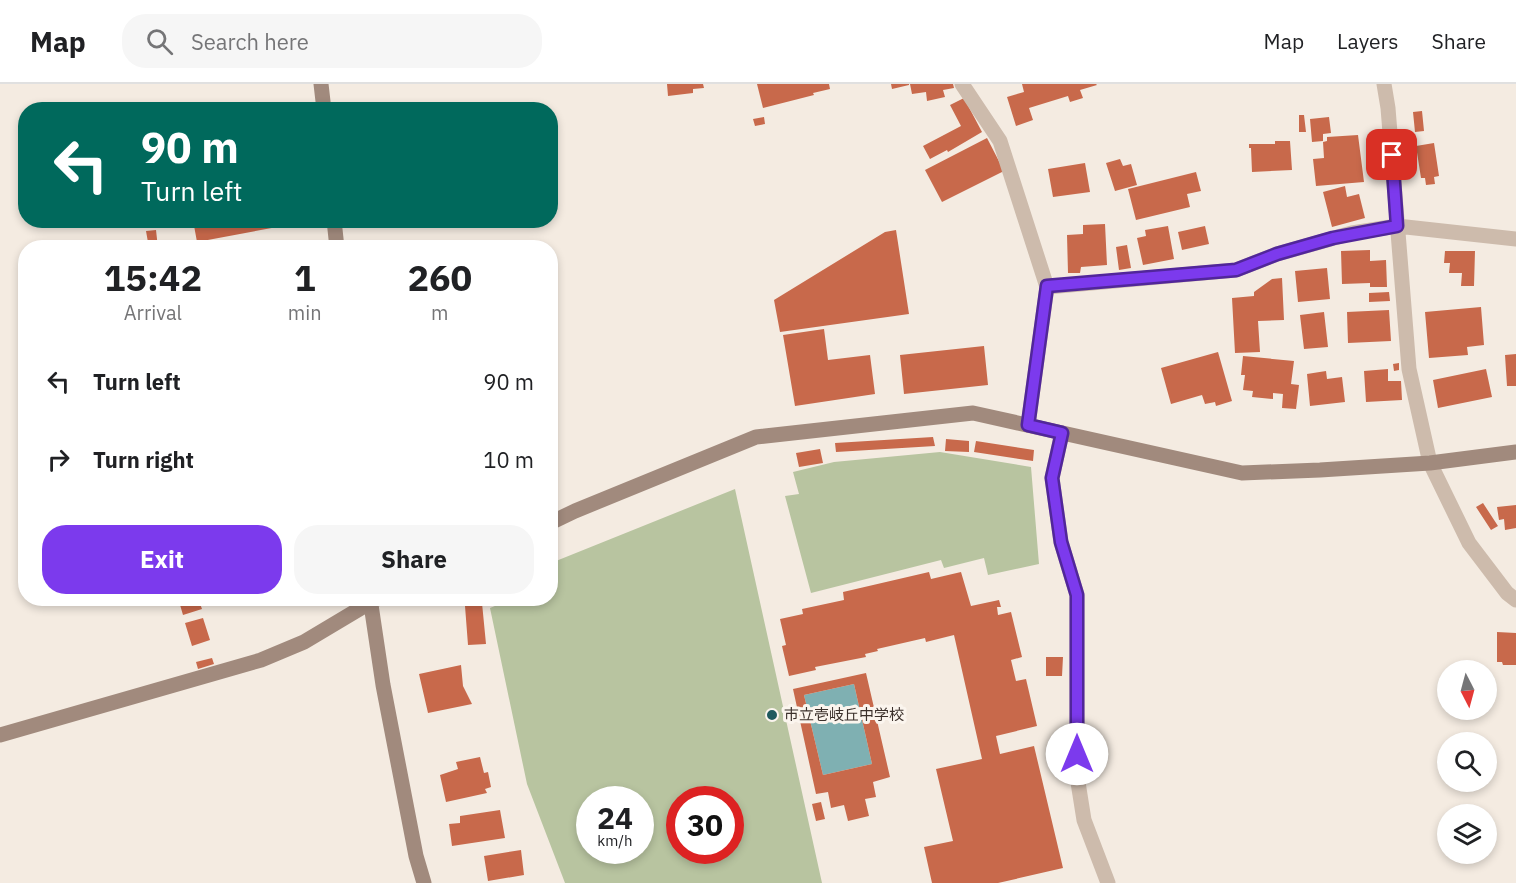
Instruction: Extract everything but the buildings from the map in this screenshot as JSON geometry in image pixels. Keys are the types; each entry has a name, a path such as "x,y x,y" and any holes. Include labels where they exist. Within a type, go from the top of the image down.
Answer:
{"street":[{"path":"321,84 323,102"},
{"path":"962,84 1000,141 1047,286 1028,425"},
{"path":"1384,84 1388,108 1409,369 1430,463 1469,543 1507,593 1516,600"},
{"path":"1047,286 1236,270 1277,254 1341,236 1397,226 1516,238"},
{"path":"558,519 756,437 973,413 1242,473 1430,463 1516,452"},
{"path":"1062,433 1052,478 1061,542 1077,595 1077,776 1084,820 1108,883"},
{"path":"0,735 261,660 304,642 363,606"},
{"path":"374,606 383,685 416,856 424,883"}],"green space":[{"path":"940,452 1031,467 1039,564 988,575 984,558 944,568 941,560 811,593 785,496 799,494 793,472 834,462"},
{"path":"735,489 822,883 565,883 527,784 490,608 495,606 558,606 558,560"}],"water":[{"path":"854,684 872,764 823,775 804,695"}],"place":[{"name":"市立壱岐丘中学校","path":"772,715"}],"route":[{"path":"1077,754 1077,595 1061,542 1052,478 1062,433 1028,425 1047,286 1236,270 1277,254 1333,238 1397,226 1392,155"}]}
